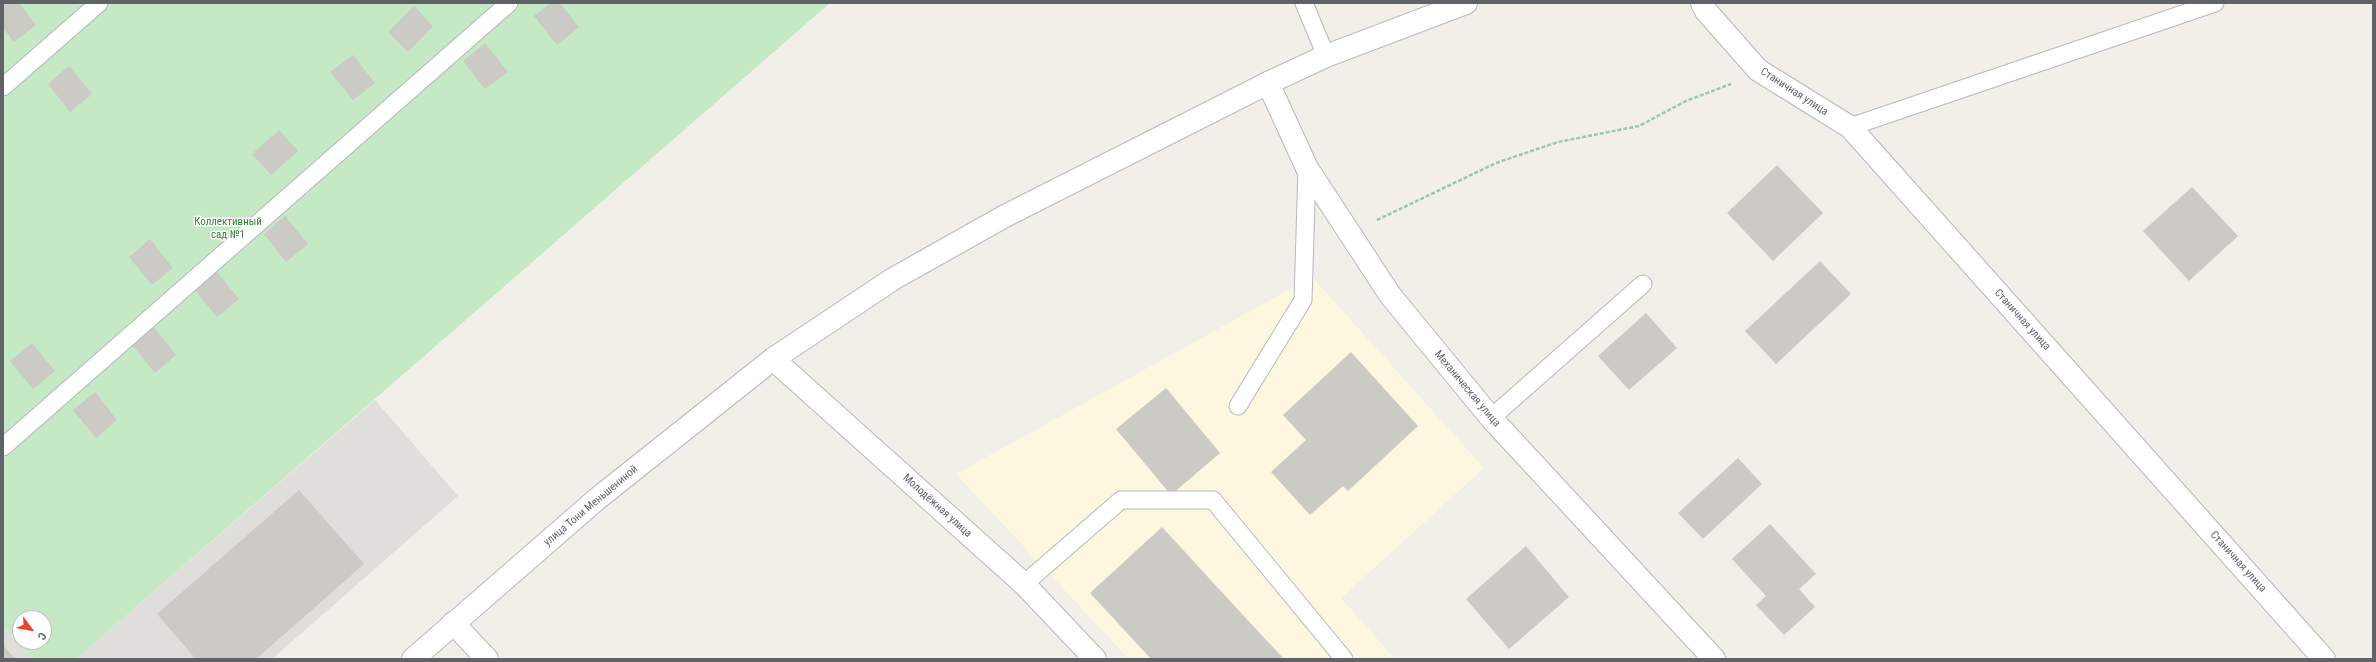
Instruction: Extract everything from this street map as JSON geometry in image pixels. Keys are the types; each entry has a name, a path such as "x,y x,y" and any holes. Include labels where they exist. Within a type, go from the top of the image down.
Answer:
{"street":[{"name":"Станичная улица","path":"1702,3 1706,11 1758,70 1850,127 2324,659"},
{"name":"улица Тони Меньшениной","path":"413,659 597,499 773,359 893,279 1005,216 1268,83 1326,56 1454,5"},
{"name":"Механическая улица","path":"1268,83 1307,168 1348,234 1390,295 1491,418 1714,659"},
{"name":"Молодёжная улица","path":"773,359 1024,584 1095,659"},
{"path":"453,623 487,659"}],"lane":[{"path":"3,87 99,3"},
{"path":"3,447 509,3"},
{"path":"1304,3 1326,56"},
{"path":"1850,127 2215,3"},
{"path":"1238,406 1303,300 1307,168"},
{"path":"1491,418 1643,284"},
{"path":"1024,584 1120,500 1213,500 1344,659"}],"path":[{"path":"1348,234 1496,163 1558,142 1639,126 1686,101 1744,80 1758,70"}],"shaded area":[{"path":"1312,277 1484,468 1341,598 1395,659 1129,659 956,474"},
{"path":"375,400 458,496 272,659 76,659"},
{"path":"3,625 12,635 12,650 26,650 34,659 3,659"}],"green space":[{"name":"Коллективный сад №1","path":"3,3 830,3 76,659 34,659 26,650 52,650 52,610 12,610 12,635 3,625"}],"building":[{"path":"6,3 19,3 36,25 14,42 3,28 3,5"},
{"path":"551,3 560,3 579,27 557,45 534,16"},
{"path":"414,6 433,26 408,52 388,32"},
{"path":"485,43 508,72 485,89 463,61"},
{"path":"353,55 375,83 353,100 330,72"},
{"path":"69,66 92,94 70,112 48,84"},
{"path":"279,130 298,151 271,175 252,154"},
{"path":"1777,165 1823,213 1773,261 1727,213"},
{"path":"2192,187 2238,236 2189,281 2143,231"},
{"path":"285,216 308,244 286,262 264,234"},
{"path":"150,239 173,268 152,285 129,257"},
{"path":"1820,261 1851,294 1776,364 1745,331"},
{"path":"216,271 239,299 217,317 194,289"},
{"path":"1646,313 1677,348 1629,390 1598,356"},
{"path":"154,327 176,355 155,373 132,345"},
{"path":"32,343 55,371 33,389 10,361"},
{"path":"1351,352 1418,426 1348,491 1343,486 1310,515 1271,472 1306,440 1283,415"},
{"path":"1166,388 1220,453 1171,495 1116,429"},
{"path":"95,392 117,420 96,438 73,410"},
{"path":"1738,458 1762,484 1703,539 1678,513"},
{"path":"299,490 364,564 256,659 196,659 157,614"},
{"path":"1770,524 1816,574 1799,589 1815,607 1784,635 1756,605 1766,596 1732,559"},
{"path":"1162,527 1284,659 1151,659 1090,593"},
{"path":"1526,546 1569,597 1509,649 1466,599"},
{"path":"3,645 15,659 3,659"}]}
